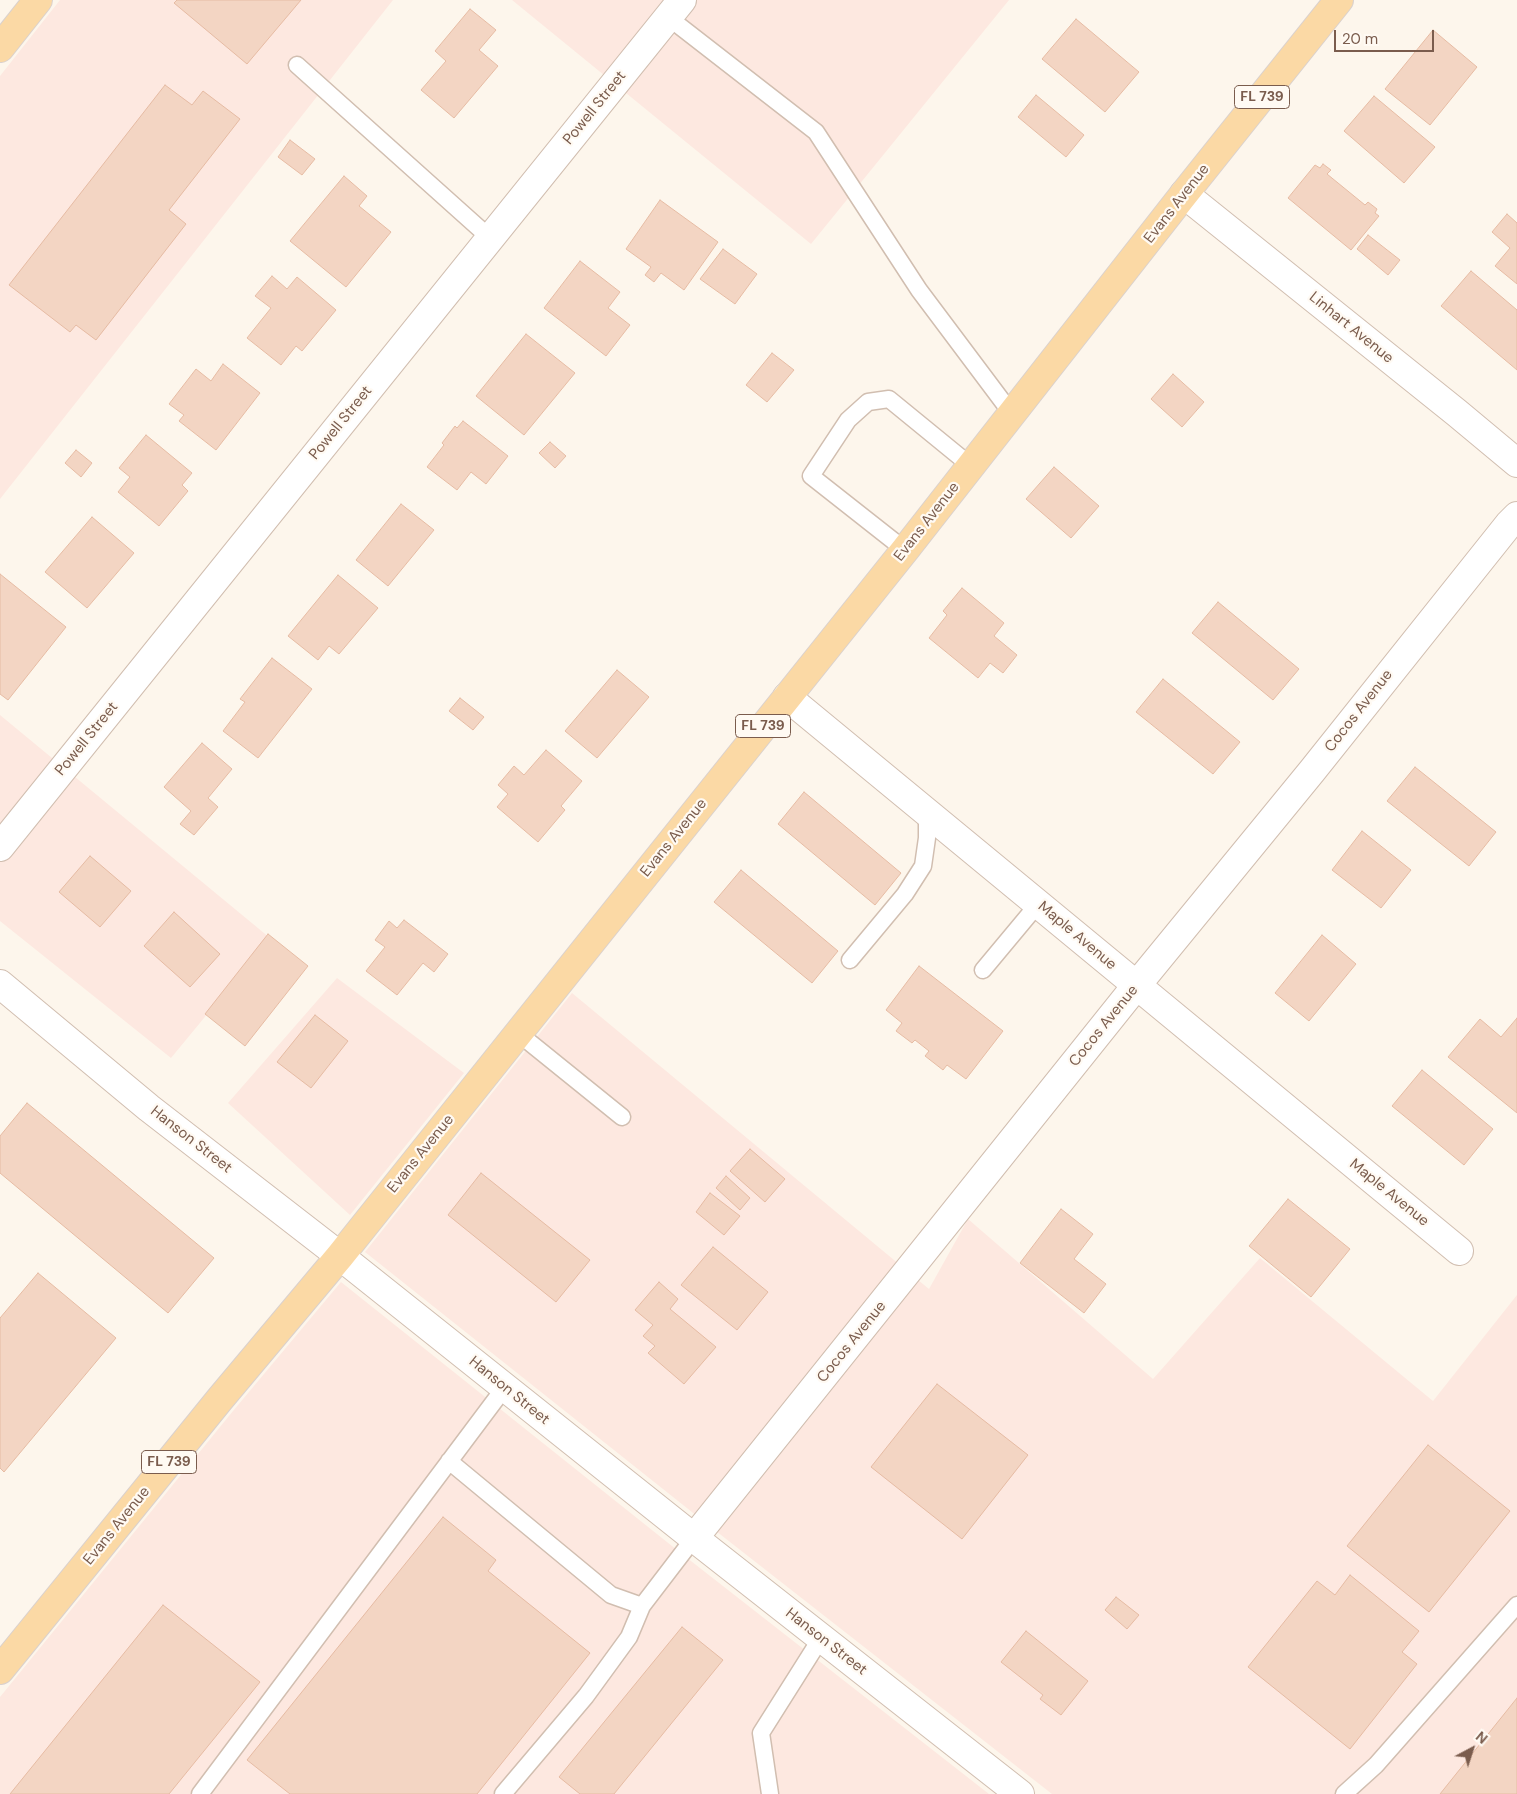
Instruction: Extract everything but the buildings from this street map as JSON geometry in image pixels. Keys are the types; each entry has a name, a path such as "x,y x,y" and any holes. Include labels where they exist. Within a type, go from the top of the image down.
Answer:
{"main road":[{"path":"0,48 38,0"},
{"name":"Evans Avenue","path":"0,1670 220,1399 340,1256 972,466 1184,194 1339,0"}],"street":[{"name":"Powell Street","path":"0,847 675,9"},
{"name":"Linhart Avenue","path":"1184,194 1517,463"},
{"name":"Cocos Avenue","path":"694,1538 1136,986 1312,771 1502,531 1517,516"},
{"name":"Maple Avenue","path":"787,697 1460,1251"},
{"name":"Hanson Street","path":"0,984 149,1108 340,1256 694,1538 1020,1794"}],"lane":[{"path":"675,9 816,132 919,290 1012,414"},
{"path":"297,65 490,238"},
{"path":"905,550 811,476 848,420 868,402 889,400 972,466"},
{"path":"850,960 905,894 923,866 927,838 927,812"},
{"path":"983,970 1038,904"},
{"path":"518,1033 622,1116"},
{"path":"200,1794 505,1387"},
{"path":"449,1461 611,1595 642,1606"},
{"path":"503,1794 586,1696 629,1638 642,1606 694,1538"},
{"path":"1344,1794 1376,1765 1517,1605"},
{"path":"770,1794 761,1733 821,1638"}],"shaded area":[{"path":"60,0 393,0 0,499 0,76"},
{"path":"512,0 1009,0 811,244"},
{"path":"0,715 270,938 171,1058 0,921"},
{"path":"337,978 464,1073 350,1215 228,1103"},
{"path":"572,993 929,1289 968,1219 1153,1379 1260,1258 1433,1401 1517,1295 1517,1794 1052,1794 707,1524 365,1252"},
{"path":"341,1282 682,1554 989,1794 0,1794 0,1697 233,1411"}]}
